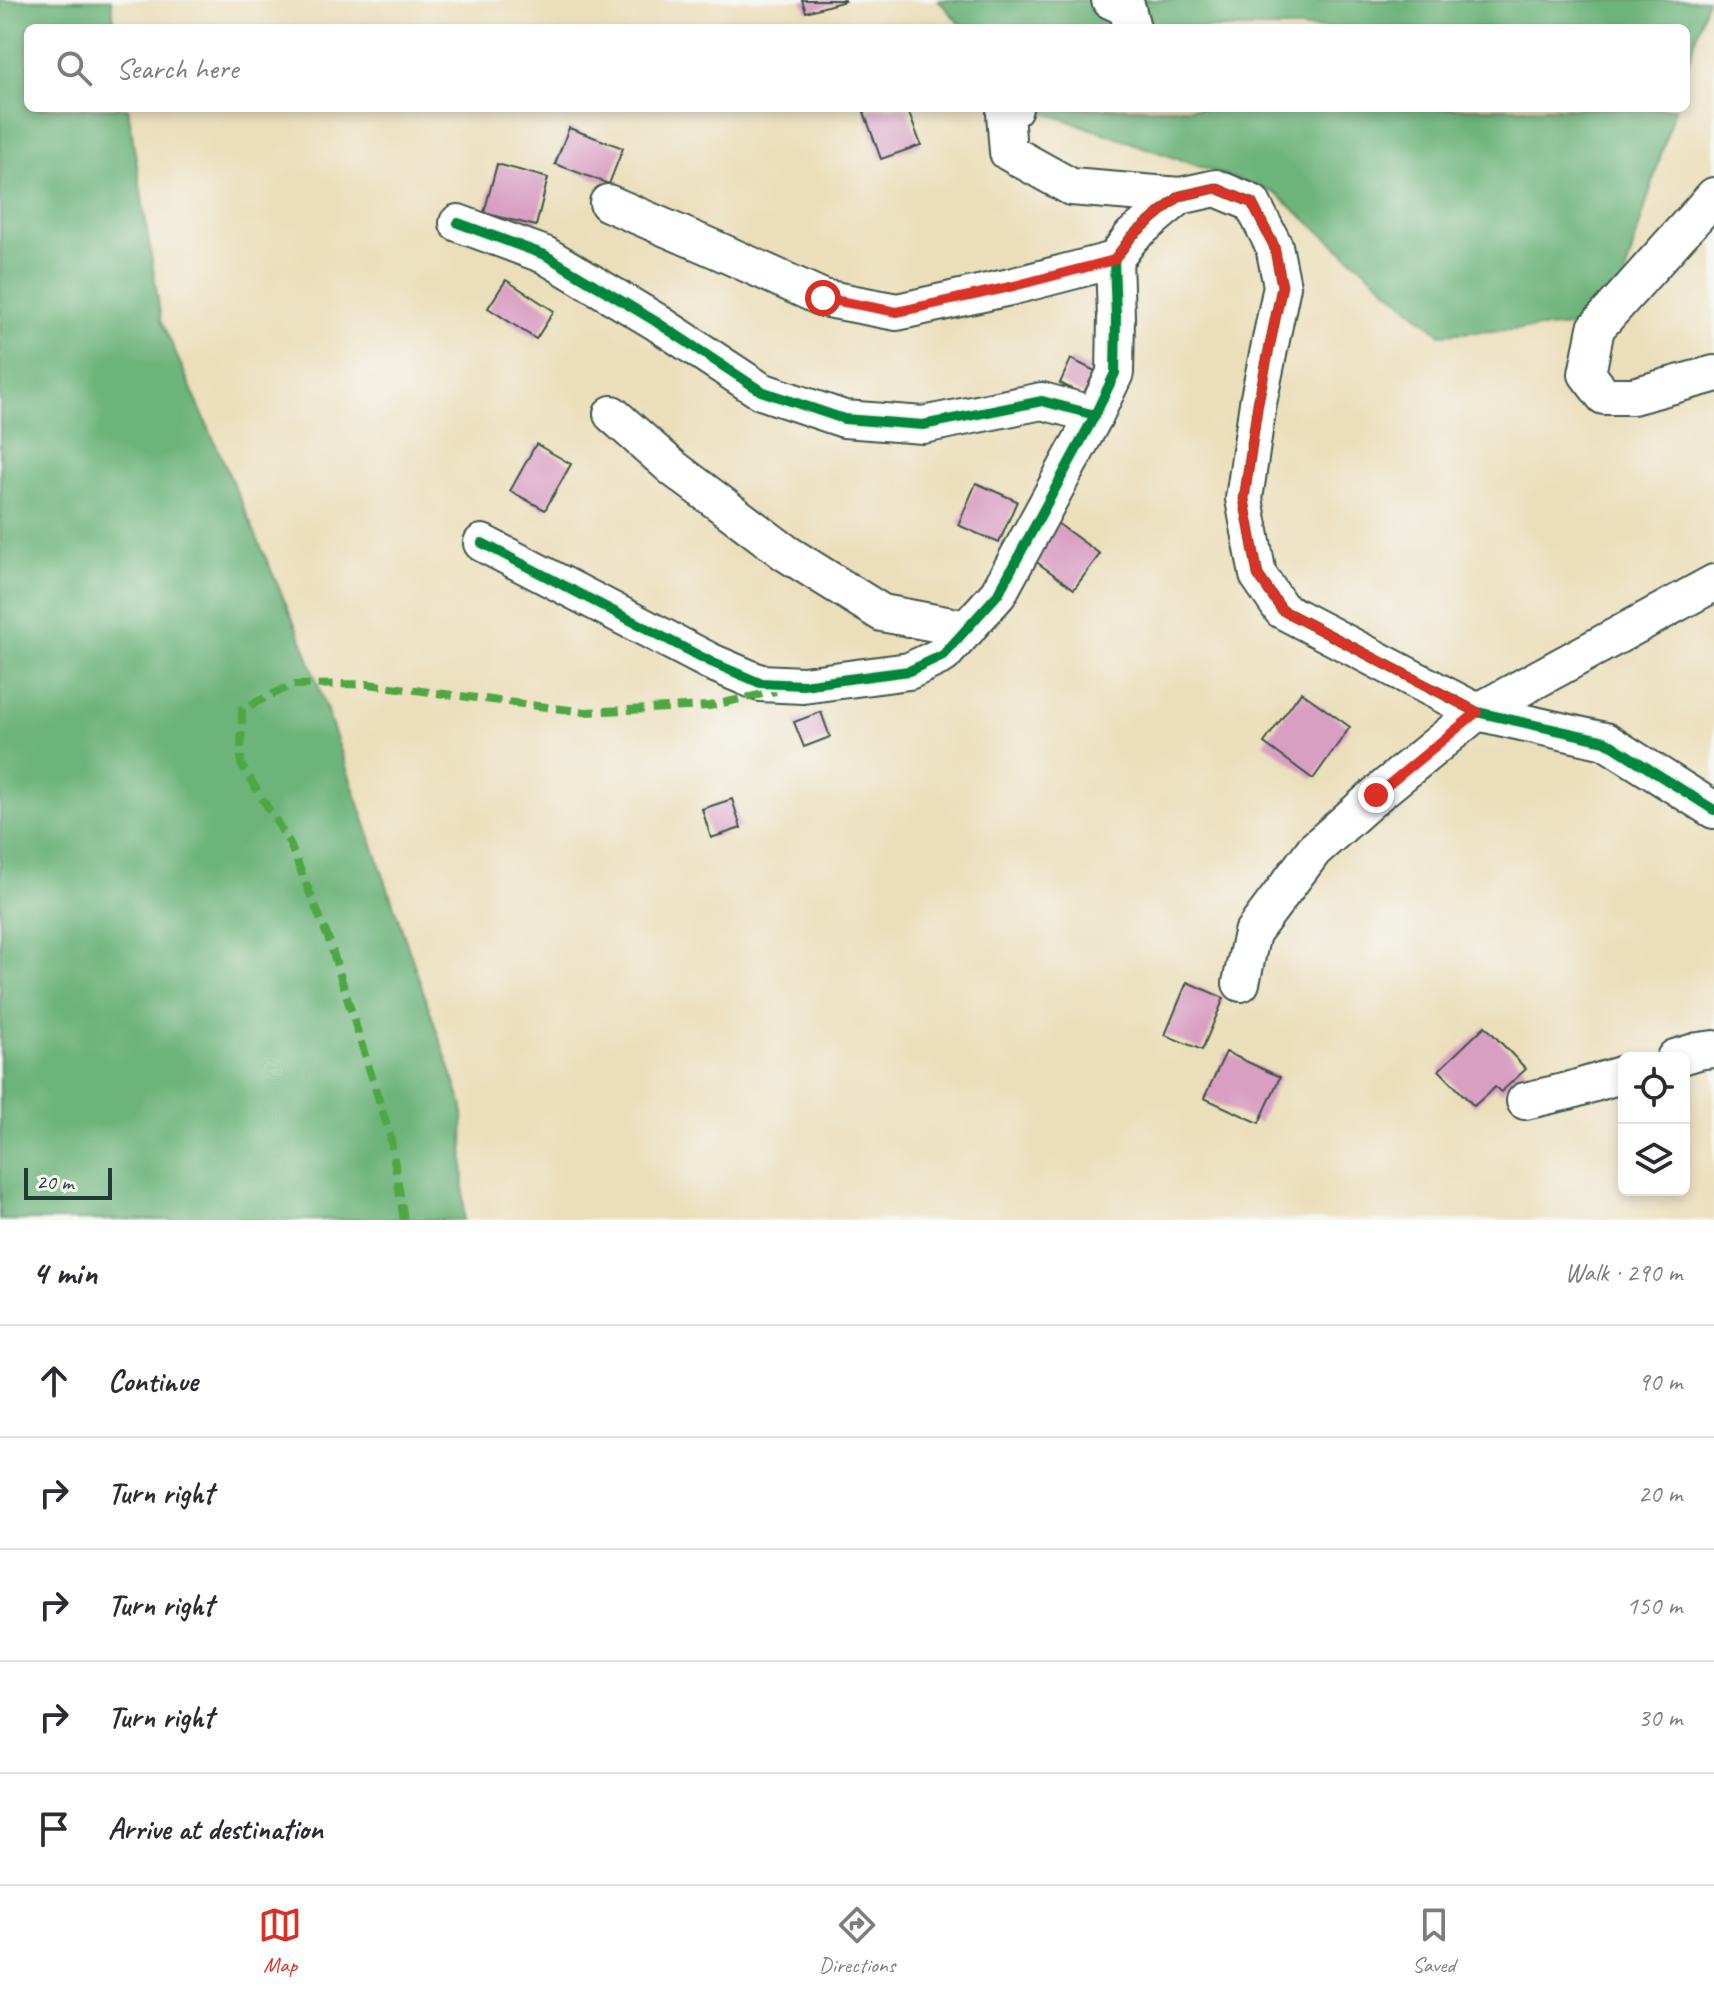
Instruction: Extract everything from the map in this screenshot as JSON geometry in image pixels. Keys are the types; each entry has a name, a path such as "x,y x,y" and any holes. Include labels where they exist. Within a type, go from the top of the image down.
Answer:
{"street":[{"path":"1110,0 1127,8 1131,24"},
{"path":"1007,112 1008,152 1071,187 1180,196 1216,188 1252,203 1274,246 1282,286 1258,403 1244,499 1258,575 1282,610 1477,712 1605,741 1714,810"},
{"path":"608,203 823,298 897,312 1114,260 1132,236 1180,196"},
{"path":"1714,196 1596,328 1587,374 1604,396 1633,396 1714,374"},
{"path":"458,223 545,255 655,321 761,391 844,419 923,425 1042,401 1095,415"},
{"path":"482,543 711,662 760,683 803,685 909,671 943,655 998,594 1095,415 1115,373 1114,260"},
{"path":"612,414 673,468 786,553 870,606 882,613 967,629"},
{"path":"1241,983 1252,933 1314,850 1376,795 1477,712 1714,583"},
{"path":"1690,1053 1714,1049"},
{"path":"1525,1101 1618,1076"}],"green space":[{"path":"0,0 111,0 114,24 24,24 24,112 129,112 161,320 305,647 463,1107 464,1220 0,1220"},
{"path":"938,0 1707,0 1690,57 1690,24 960,24"},
{"path":"1043,112 1674,112 1610,324 1440,334 1275,193"}],"building":[{"path":"802,0 845,0 845,1 806,12"},
{"path":"864,112 909,112 921,145 881,159"},
{"path":"569,128 623,148 609,184 555,164"},
{"path":"497,164 548,178 536,226 484,213"},
{"path":"506,280 554,311 536,339 488,308"},
{"path":"1071,359 1095,371 1083,395 1060,383"},
{"path":"536,444 571,464 545,510 510,491"},
{"path":"976,483 1017,501 999,543 958,525"},
{"path":"1057,523 1100,554 1074,589 1031,558"},
{"path":"1301,692 1350,727 1313,779 1264,743"},
{"path":"821,712 830,737 804,747 794,722"},
{"path":"732,799 741,828 711,838 702,809"},
{"path":"1187,982 1224,998 1202,1050 1165,1035"},
{"path":"1485,1026 1526,1069 1501,1092 1495,1087 1474,1106 1439,1070"},
{"path":"1226,1052 1280,1077 1259,1123 1204,1098"}],"marked path":[{"path":"404,1220 390,1135 329,940 289,842 241,764 242,709 292,685 368,684 585,712 709,706 776,691"}],"cycle path":[{"path":"482,543 711,662 760,683 803,685 909,671 943,655 998,594 1115,373 1114,260 1132,236 1180,196 1216,188 1252,203 1274,246 1282,286 1258,403 1244,499 1258,575 1282,610 1477,712 1605,741 1714,810"},
{"path":"458,223 545,255 655,321 761,391 844,419 923,425 1042,401 1095,415"}],"route":[{"path":"823,298 897,312 1010,287 1114,260 1132,236 1180,196 1216,188 1252,203 1274,246 1282,286 1258,403 1244,499 1258,575 1282,610 1477,712 1376,795"}]}
